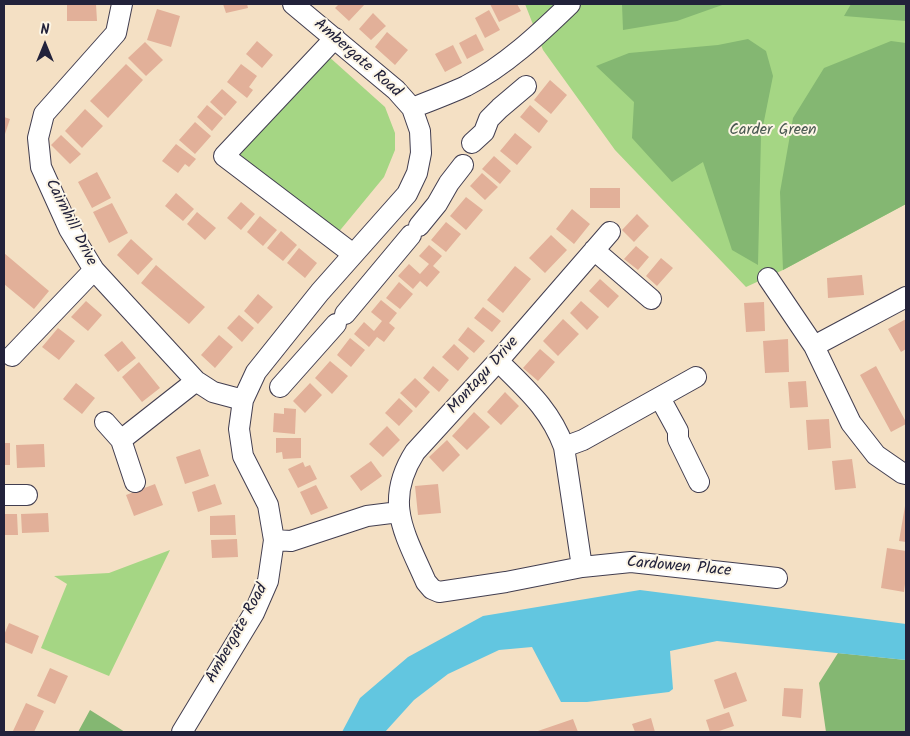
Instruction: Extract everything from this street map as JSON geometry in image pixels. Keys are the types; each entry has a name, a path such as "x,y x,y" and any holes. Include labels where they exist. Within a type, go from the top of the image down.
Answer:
{"street":[{"name":"Cairnhill Drive","path":"122,4 116,33 44,114 38,138 41,166 69,229 94,270 196,381 213,392 243,400"},
{"name":"Ambergate Road","path":"182,732 254,613 268,581 274,540 268,505 243,456 239,429 243,400 256,372 283,338 357,249 407,194 421,153 420,131 412,108 396,90 292,4"},
{"path":"412,108 467,86 497,67 538,34 570,4"},
{"path":"335,38 224,156 357,249 387,264"},
{"path":"472,143 484,132 489,120 522,89 497,67"},
{"path":"280,387 341,319 437,204 443,192 463,165"},
{"path":"414,177 443,192"},
{"name":"Montagu Drive","path":"414,554 403,530 399,512 402,480 408,464 416,452 610,232"},
{"path":"594,250 651,299"},
{"path":"12,356 94,270"},
{"path":"768,278 814,346 852,423 876,455 906,474"},
{"path":"814,346 906,298"},
{"path":"283,338 306,358"},
{"path":"498,361 546,410 559,434 564,447 582,567"},
{"path":"564,447 583,440 696,378"},
{"path":"121,440 196,381"},
{"path":"660,398 678,431 678,439 700,482"},
{"path":"105,422 121,440 135,482"},
{"path":"4,495 27,495"},
{"path":"274,540 291,541 367,516 399,512"},
{"name":"Cardowen Place","path":"414,554 426,582 432,589 439,592 619,562 641,562 776,578"}],"green space":[{"name":"Carder Green","path":"525,4 906,4 906,204 783,270 746,287 615,150 543,50"},
{"path":"622,4 725,4 677,21 623,30"},
{"path":"851,4 906,4 906,21 844,16"},
{"path":"748,39 766,51 773,76 761,136 758,265 732,250 703,162 672,182 632,138 634,102 596,66 629,53 718,45"},
{"path":"891,41 906,43 906,204 783,270 780,192 793,118 824,68"},
{"path":"327,55 385,107 395,133 395,150 384,177 337,234 239,154"},
{"path":"170,550 109,676 41,648 67,584 54,576 109,573"},
{"path":"838,653 906,660 906,732 826,732 819,683"},
{"path":"90,710 125,732 78,732"}],"water":[{"path":"640,590 906,624 906,660 717,641 670,651 673,689 669,692 587,702 561,702 532,647 499,650 448,674 414,700 385,732 342,732 360,698 408,657 483,616"}],"building":[{"path":"67,4 96,4 97,21 67,21"},
{"path":"223,4 247,4 248,8 226,13"},
{"path":"339,4 365,4 349,21 335,8"},
{"path":"490,4 517,4 521,11 499,22"},
{"path":"157,9 180,16 171,47 147,40"},
{"path":"489,10 500,30 485,38 475,18"},
{"path":"373,13 386,26 371,40 359,29"},
{"path":"387,32 408,50 395,65 375,47"},
{"path":"476,34 484,50 467,59 459,43"},
{"path":"257,41 273,55 262,68 246,54"},
{"path":"145,42 163,60 146,76 128,58"},
{"path":"453,45 462,63 445,72 435,54"},
{"path":"126,64 143,80 108,118 90,101"},
{"path":"241,64 257,76 249,87 253,90 247,98 227,82"},
{"path":"550,80 567,95 551,114 534,100"},
{"path":"222,89 237,102 225,116 210,102"},
{"path":"207,105 223,118 212,131 197,117"},
{"path":"530,105 548,121 539,133 520,117"},
{"path":"85,109 103,126 82,148 65,131"},
{"path":"4,117 10,119 4,137"},
{"path":"195,122 211,136 195,154 179,140"},
{"path":"515,133 532,147 517,165 500,151"},
{"path":"61,135 81,154 70,164 51,145"},
{"path":"176,144 196,159 189,167 185,164 178,173 162,161"},
{"path":"494,156 511,171 500,184 482,169"},
{"path":"97,172 111,198 92,208 78,182"},
{"path":"482,173 498,187 485,200 470,186"},
{"path":"590,188 620,188 620,208 590,208"},
{"path":"176,193 194,209 183,221 165,206"},
{"path":"466,197 483,210 466,230 450,216"},
{"path":"241,202 255,214 241,230 227,218"},
{"path":"112,203 128,233 109,243 93,212"},
{"path":"572,209 590,224 574,244 556,229"},
{"path":"197,212 216,228 205,240 187,224"},
{"path":"637,214 649,226 634,242 622,230"},
{"path":"260,216 277,230 263,246 247,232"},
{"path":"446,222 461,234 446,252 431,240"},
{"path":"281,231 297,245 283,261 267,248"},
{"path":"551,235 567,250 545,273 529,258"},
{"path":"131,239 153,259 138,275 117,255"},
{"path":"429,245 442,256 433,266 440,272 427,287 420,281 413,289 398,276 409,264 420,274 429,264 419,256"},
{"path":"636,246 649,257 638,270 624,259"},
{"path":"299,248 317,263 305,278 287,263"},
{"path":"4,253 49,291 34,309 4,284"},
{"path":"661,258 673,268 657,286 646,276"},
{"path":"156,265 205,307 189,324 141,283"},
{"path":"515,266 531,279 503,313 487,300"},
{"path":"862,275 864,295 828,298 827,278"},
{"path":"600,279 619,296 608,308 589,291"},
{"path":"399,282 413,294 400,309 386,298"},
{"path":"258,294 273,307 258,324 244,311"},
{"path":"381,300 397,313 389,323 395,328 384,342 377,337 369,347 354,334 364,322 374,331 382,321 371,312"},
{"path":"86,301 102,315 88,331 71,317"},
{"path":"581,301 599,317 587,330 570,313"},
{"path":"764,302 765,331 746,332 744,303"},
{"path":"483,307 501,321 492,332 474,318"},
{"path":"239,315 254,328 242,342 227,328"},
{"path":"563,319 579,334 558,356 543,341"},
{"path":"906,319 906,349 901,352 888,329"},
{"path":"468,327 485,341 474,353 458,340"},
{"path":"58,328 75,341 59,360 42,347"},
{"path":"219,335 233,347 215,368 201,355"},
{"path":"350,338 365,350 351,367 337,355"},
{"path":"788,339 789,372 765,373 763,341"},
{"path":"122,341 136,358 118,372 104,355"},
{"path":"454,344 469,358 458,371 442,357"},
{"path":"540,349 555,362 538,381 523,368"},
{"path":"330,361 348,376 332,394 315,378"},
{"path":"139,362 160,388 142,402 122,377"},
{"path":"433,366 449,380 439,392 423,378"},
{"path":"876,366 906,422 906,424 891,432 860,375"},
{"path":"415,378 430,392 416,408 400,393"},
{"path":"806,381 808,407 790,408 788,382"},
{"path":"76,383 95,398 82,414 63,399"},
{"path":"310,383 322,395 305,413 293,401"},
{"path":"505,392 519,406 501,425 487,412"},
{"path":"399,398 413,411 399,426 385,413"},
{"path":"284,408 296,409 295,434 273,432 274,413 284,414"},
{"path":"474,412 490,427 467,450 452,436"},
{"path":"829,419 831,448 808,450 806,420"},
{"path":"387,426 400,440 383,457 369,444"},
{"path":"276,438 301,438 301,458 283,459 282,452 276,453"},
{"path":"447,440 460,455 443,472 429,457"},
{"path":"4,443 10,443 10,465 4,465"},
{"path":"44,444 45,467 17,468 16,445"},
{"path":"200,449 209,476 185,484 176,457"},
{"path":"852,459 856,488 835,490 832,461"},
{"path":"371,461 382,476 361,491 350,476"},
{"path":"303,462 305,467 310,465 317,479 298,488 288,469"},
{"path":"155,484 163,505 134,516 126,495"},
{"path":"215,484 222,504 198,512 192,492"},
{"path":"438,484 441,513 418,515 415,486"},
{"path":"316,485 328,508 311,515 300,492"},
{"path":"906,506 906,542 899,541"},
{"path":"48,513 49,532 22,533 21,514"},
{"path":"4,514 17,514 18,535 4,535"},
{"path":"235,515 236,535 210,535 210,516"},
{"path":"237,539 238,557 212,558 211,540"},
{"path":"887,548 906,551 904,592 881,588"},
{"path":"9,623 39,636 32,654 4,642 4,635"},
{"path":"50,668 68,676 55,704 37,696"},
{"path":"736,672 747,701 724,709 714,680"},
{"path":"784,688 803,689 801,718 782,716"},
{"path":"26,703 44,711 34,732 13,731"},
{"path":"729,712 734,726 710,732 706,720"},
{"path":"651,718 655,732 635,732 632,724"},
{"path":"573,719 578,732 535,732"}]}
